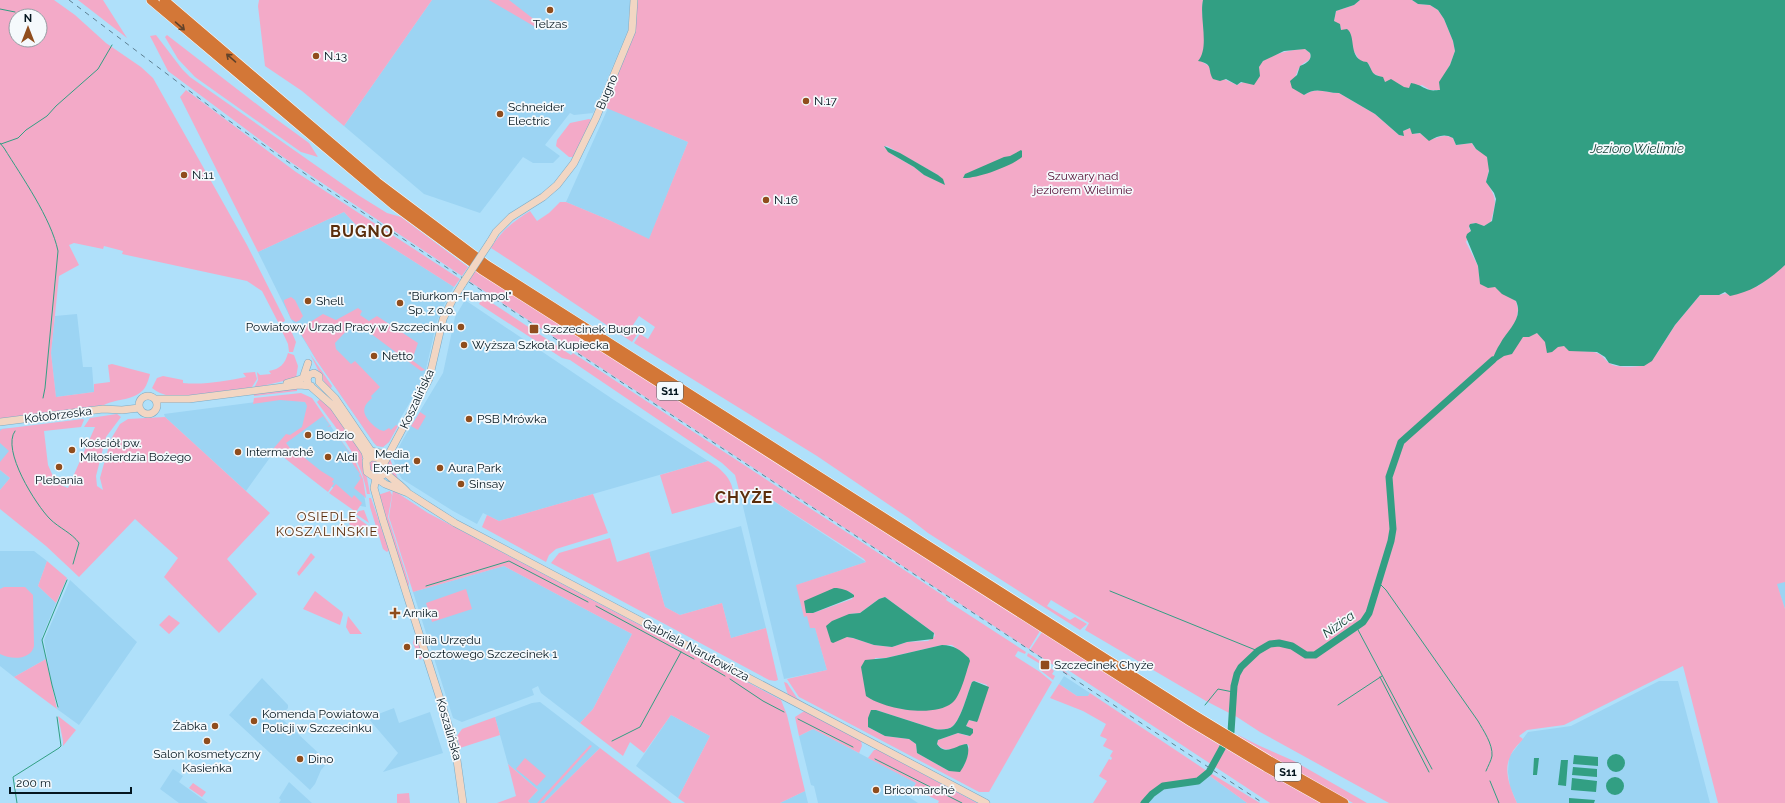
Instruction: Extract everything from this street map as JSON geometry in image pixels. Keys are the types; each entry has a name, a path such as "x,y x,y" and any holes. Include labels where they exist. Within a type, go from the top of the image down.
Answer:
{"highway":[{"name":"S11","path":"151,0 378,192 482,270 1221,736"},
{"name":"S11","path":"164,0 377,182 487,265 1221,736 1330,803"},
{"name":"S11","path":"1232,743 1344,803"}],"main road":[{"name":"Bugno","path":"563,179 574,163 588,135 628,41 634,23 634,0"},
{"name":"Koszalińska","path":"384,468 392,449 429,379 443,319 452,300 496,232 511,217 543,197 563,179"},
{"path":"272,388 305,377 312,373 316,374 320,378 319,382 335,398 377,455 384,468 382,477 376,478 368,474 365,465 367,459 365,452 337,411 307,381 305,377 308,363"},
{"path":"156,402 169,399 189,399 299,385 316,386 319,382"},
{"path":"148,395 156,402 155,411 150,414 144,414 139,405 142,397 148,395"},
{"name":"Kołobrzeska","path":"0,422 116,409 122,410 139,405"},
{"path":"367,459 392,449"},
{"name":"Gabriela Narutowicza","path":"384,468 402,485 408,494"},
{"name":"Koszalińska","path":"368,474 374,506 383,520"},
{"name":"Koszalińska","path":"376,478 374,486 383,520 455,746 463,803"},
{"name":"Gabriela Narutowicza","path":"376,478 385,484 408,494 455,523 986,803"},
{"path":"375,491 378,486 385,484"}],"shaded area":[{"path":"432,0 630,0 628,30 593,113 574,115 570,113 545,145 560,156 553,163 533,163 523,157 480,213 424,194 344,126"},
{"path":"608,108 688,142 649,240 609,220 566,202"},
{"path":"344,212 355,224 454,287 437,321 424,378 399,421 389,442 383,447 377,446 374,443 317,361 291,319 258,252"},
{"path":"465,300 708,461 499,521 483,513 477,524 453,511 402,479 393,459 402,441 443,373 455,317"},
{"path":"77,314 83,367 92,367 94,392 56,397 51,353 55,316"},
{"path":"280,399 314,403 353,457 362,479 366,507 355,505 279,445 246,491 165,417 164,414"},
{"path":"10,428 12,452 0,468 0,429"},
{"path":"0,470 10,478 0,490"},
{"path":"755,489 866,562 797,585 804,616 807,616 815,627 827,670 784,679 740,494"},
{"path":"741,526 766,628 731,638 722,603 680,615 665,607 649,552"},
{"path":"0,551 34,551 47,561 38,586 56,603 42,637 46,659 14,677 0,666"},
{"path":"504,566 632,634 593,709 580,723 541,693 538,686 532,689 534,695 462,722 453,718 413,592"},
{"path":"70,580 137,642 79,725 57,709 59,706 52,685 44,640"},
{"path":"1785,582 1785,609 1776,583"},
{"path":"1064,676 1090,693 1088,696 1077,696 1059,684"},
{"path":"262,678 288,705 288,708 280,717 328,762 321,770 315,784 310,790 229,715"},
{"path":"1659,681 1678,681 1710,803 1517,803 1510,787 1508,772 1509,757 1528,732 1571,726"},
{"path":"540,702 600,748 544,803 530,803 528,801 538,790 508,764 495,717 532,703"},
{"path":"394,708 399,723 430,712 443,753 383,772 398,753 368,718"},
{"path":"671,715 710,736 678,798 636,766"},
{"path":"813,729 916,783 909,797 918,803 818,803 814,786 811,785 799,736"},
{"path":"173,769 183,776 179,782 208,803 179,803 160,789"},
{"path":"1210,776 1247,803 1147,803 1164,787 1199,782"},
{"path":"289,782 312,803 279,803 281,800 279,798"},
{"path":"805,791 808,803 780,803"}],"green space":[{"path":"0,0 54,0 75,15 106,43 141,67 153,78 247,245 285,320 284,322 278,322 262,291 247,281 122,254 123,251 104,246 103,249 74,243 69,245 79,265 59,276 51,353 56,397 94,392 94,384 110,382 108,365 112,364 150,374 144,389 136,396 104,405 0,419"},
{"path":"78,0 103,0 127,38"},
{"path":"259,0 432,0 344,126 302,91 265,66 258,6"},
{"path":"489,0 509,0 540,24 537,28"},
{"name":"Szuwary nad jeziorem Wielimie","path":"637,0 1203,0 1204,49 1199,60 1209,66 1211,73 1237,85 1254,80 1260,76 1259,67 1266,59 1286,52 1305,49 1311,56 1309,60 1301,65 1294,79 1304,95 1318,90 1339,93 1375,114 1399,135 1403,136 1403,131 1410,128 1415,134 1420,133 1428,139 1449,136 1453,138 1456,145 1472,143 1476,149 1484,153 1487,156 1489,163 1486,181 1495,200 1494,209 1491,222 1484,226 1473,223 1469,228 1471,231 1466,242 1478,266 1480,281 1495,287 1516,301 1518,309 1517,318 1527,332 1532,334 1538,333 1540,336 1553,344 1564,346 1575,351 1597,353 1609,363 1616,366 1644,366 1658,352 1675,325 1700,295 1719,295 1758,286 1785,265 1785,582 1777,584 1785,609 1785,803 1718,803 1683,666 1564,725 1527,730 1519,736 1523,739 1511,754 1507,768 1510,786 1517,803 1389,803 1260,732 1237,717 1206,701 1085,630 1089,623 1051,600 1047,606 1070,620 1075,617 1087,624 1080,630 928,533 910,519 817,456 634,343 640,334 648,339 655,327 639,316 631,328 638,333 632,342 491,248 504,231 530,211 537,221 549,213 560,202 566,202 649,239 688,142 604,107 634,32","holes":["887,146 938,175 945,184 924,175 914,167 893,155 884,147"]},
{"path":"1360,0 1412,0 1418,4 1430,5 1438,10 1444,19 1453,41 1455,51 1450,65 1441,81 1440,90 1430,90 1422,85 1406,88 1396,82 1385,82 1381,77 1372,73 1369,64 1360,61 1353,50 1350,36 1341,30 1341,27 1334,21 1336,11 1354,5"},
{"path":"156,35 190,77 358,195 387,213 401,217 468,267 462,276 283,157 168,71 150,36"},
{"path":"167,35 309,143 318,157 301,152 195,77 178,59 165,37"},
{"path":"186,90 296,172 460,279 454,287 355,224 344,212 258,252 180,97"},
{"path":"589,119 592,120 574,157 569,157 556,146 557,140 570,123"},
{"path":"476,270 1040,631 1029,649 469,281"},
{"path":"291,297 295,300 303,316 296,322 291,319 284,302 284,300"},
{"path":"483,297 571,355 573,353 947,598 946,600 1026,652 1025,654 1018,651 1015,656 1040,672 1052,682 989,792 979,792 799,697 787,679 827,670 815,628 810,628 807,616 804,617 796,585 866,562 864,559 755,489 740,494 735,475 722,463 570,360 562,358 479,304","holes":["848,591 854,595 852,599 813,613","885,597 934,633 935,636 928,641 907,642 892,647 874,645 848,637 849,614 860,613 879,599","942,645 952,645 969,658 944,707 924,710 898,708 871,699 875,658 886,658","975,681 987,685 973,721 969,720 966,726 973,729 968,736 958,733 938,740 937,744 943,749 951,749 967,744 969,746 964,766 949,771 917,753 916,744 909,739 885,736 868,727 868,718 876,710 935,729 942,730 949,728 953,726 959,718 972,682"]},
{"path":"358,308 362,311 360,315 369,321 377,316 418,343 412,360 425,370 421,371 358,324 352,325 335,343 336,349 351,364 355,361 380,387 371,396 372,398 364,409 365,415 370,422 380,430 384,431 389,428 391,430 396,425 398,426 389,442 383,447 377,446 374,443 317,361 301,334 307,324 323,314 336,320"},
{"path":"286,325 289,326 296,342 293,352 289,352 288,344 281,329"},
{"path":"288,353 294,355 298,366 296,378 254,388 258,380 257,372 260,375 271,374 269,371 282,365"},
{"path":"310,354 332,386 330,390 322,378"},
{"path":"255,372 257,379 252,387 234,391 170,396 152,388 157,378 163,376 183,380 183,383 207,383 246,377 243,373"},
{"path":"297,387 297,391 254,396 254,393"},
{"path":"301,393 312,398 331,426 327,427 330,425 323,416 286,443 293,452 296,451 321,471 334,479 332,482 334,483 328,492 273,449 286,434 290,435 302,427 307,406 305,402 280,400 253,404 254,398"},
{"path":"321,398 332,409 362,451 363,468 367,478 370,494 367,494 355,457 341,434 317,402"},
{"path":"420,412 426,416 418,430 411,426"},
{"path":"117,414 121,417 106,437 96,476 97,486 103,490 100,478 111,439 120,424 128,419 165,417 270,513 227,559 257,594 219,633 164,577 178,558 135,519 79,577 46,546 0,509 0,490 10,478 0,470 0,462 9,451 0,443 0,431 2,429 83,419 84,420 81,427 44,431 48,465 56,483 68,488 95,427 84,427 90,418"},
{"path":"353,457 363,479 366,498 354,488 361,478 359,476 360,474 350,460"},
{"path":"390,459 398,479 388,471 387,463"},
{"path":"371,460 375,460 380,465 380,474 377,475 370,470 368,464"},
{"path":"708,461 718,467 729,480 732,486 733,497 672,514 660,475"},
{"path":"336,484 352,498 354,495 362,503 356,512 329,493"},
{"path":"393,490 428,513 781,700 787,715 805,791 780,803 685,803 678,798 710,736 671,715 644,753 630,742 623,756 580,723 593,709 632,634 504,566 413,592 389,517"},
{"path":"390,491 392,495 388,517 409,583 408,589 378,495"},
{"path":"593,494 608,533 556,549 549,555 546,562 482,527 487,515 499,521"},
{"path":"369,498 371,498 389,550 387,552 383,549 370,507"},
{"path":"364,510 369,523 356,514 359,511"},
{"path":"355,516 370,527 359,531 349,524"},
{"path":"610,538 617,562 649,552 665,607 680,615 722,603 731,638 766,628 778,680 769,680 551,563 559,553"},
{"path":"311,553 315,557 299,576 297,573"},
{"path":"47,561 67,578 56,603 38,586"},
{"path":"4,587 25,587 33,595 34,646 29,654 20,658 0,654 0,589"},
{"path":"466,589 472,609 432,622 426,603"},
{"path":"315,591 342,612 343,614 340,625 303,609"},
{"path":"169,615 180,623 169,634 159,625"},
{"path":"348,616 362,634 350,634 346,627"},
{"path":"1042,632 1218,744 1321,803 1270,803 1062,666 1061,668 1072,677 1030,650"},
{"path":"417,638 424,656 420,660 413,643 414,639"},
{"path":"1028,653 1054,671 1052,674 1055,676 1053,680 1040,670 1042,665 1027,656"},
{"path":"46,659 57,709 14,677"},
{"path":"784,682 787,683 797,698 805,704 788,695"},
{"path":"1059,684 1077,696 1088,696 1090,693 1207,771 1198,778 1162,784 1150,792 1141,803 1093,803 1107,781 1099,776 1109,759 1111,760 1112,758 1110,756 1113,751 1103,746 1107,739 1100,736 1106,724 1083,711 1050,698"},
{"path":"806,710 861,740 862,746 859,753 813,729 799,736 795,717"},
{"path":"58,716 76,730 63,746 63,741"},
{"path":"495,717 500,735 460,748 457,736 462,729"},
{"path":"1238,735 1294,761 1367,803 1353,803 1237,737"},
{"path":"590,745 592,746 546,797 540,803 537,803"},
{"path":"600,748 672,803 544,803"},
{"path":"874,750 878,750 977,803 938,803 939,801 923,793 922,795 912,790 916,783 868,758"},
{"path":"525,758 546,776 537,786 516,769"},
{"path":"508,764 538,790 528,801 530,803 497,803 516,796"},
{"path":"1212,774 1260,803 1247,803 1210,776"},
{"path":"193,783 206,792 202,797 189,788"},
{"path":"409,793 410,803 397,803 397,794"}],"water":[{"name":"Jezioro Wielimie","path":"1203,0 1360,0 1354,5 1336,11 1334,21 1340,24 1341,30 1347,29 1350,32 1357,57 1367,62 1372,72 1383,77 1385,82 1391,79 1404,87 1409,88 1411,83 1431,90 1440,90 1439,82 1450,65 1455,51 1453,41 1444,19 1438,10 1430,5 1418,4 1412,0 1785,0 1785,265 1773,276 1746,292 1730,296 1725,292 1719,295 1700,295 1675,325 1652,361 1644,366 1620,366 1609,363 1605,357 1597,352 1569,351 1564,346 1558,347 1552,352 1547,353 1545,342 1537,333 1529,337 1523,337 1512,354 1504,356 1495,362 1493,358 1503,339 1514,324 1518,313 1518,307 1516,301 1502,294 1495,287 1488,288 1480,284 1478,266 1466,237 1471,231 1469,226 1470,224 1476,223 1484,226 1492,221 1496,199 1494,193 1486,182 1489,171 1487,157 1476,149 1472,143 1456,145 1453,138 1444,135 1429,141 1420,133 1412,134 1410,128 1403,131 1404,136 1399,135 1375,114 1339,93 1317,90 1308,92 1304,95 1292,88 1290,81 1297,75 1300,66 1309,60 1311,55 1305,49 1284,51 1263,61 1259,67 1260,76 1254,85 1241,82 1237,85 1226,79 1220,81 1213,79 1208,65 1198,61 1203,48 1204,40 1202,15"},
{"path":"884,146 900,153 938,175 943,179 945,185 924,175 914,167 888,152"},
{"path":"1021,150 1022,157 1017,161 985,174 963,178 965,174"},
{"path":"834,588 840,588 847,591 854,595 854,597 813,613 806,613 804,601"},
{"path":"885,597 934,633 933,639 907,642 892,647 874,645 847,637 833,643 831,642 826,626 832,621 849,614 860,613 879,599"},
{"path":"942,645 957,648 969,658 970,661 961,690 952,703 944,708 921,711 884,705 866,696 861,667 865,660 886,658"},
{"path":"974,681 989,687 977,722 969,720 966,726 973,729 973,733 970,736 958,733 938,740 937,744 940,748 948,750 967,744 968,755 960,772 949,771 917,753 916,744 909,739 885,736 868,727 868,718 871,710 876,710 935,729 942,730 949,728 956,723 959,718 972,682"},
{"path":"1616,754 1622,757 1625,763 1622,769 1616,772 1610,769 1607,763 1610,757"},
{"path":"1574,755 1598,757 1598,766 1573,764"},
{"path":"1534,758 1539,758 1537,775 1533,775"},
{"path":"1561,760 1568,760 1566,786 1558,785"},
{"path":"1573,767 1597,769 1597,777 1572,775"},
{"path":"1615,777 1621,780 1624,786 1621,792 1615,795 1609,792 1606,786 1609,780"},
{"path":"1572,778 1597,781 1596,792 1571,790"},
{"path":"1569,798 1595,800 1594,803 1569,803"}],"waterway":[{"path":"0,9 8,11"},
{"path":"1,144 18,138 26,130 47,116 56,106 98,69 112,45"},
{"path":"0,143 43,212 58,251 43,398"},
{"name":"Nizica","path":"1144,803 1152,794 1163,786 1198,781 1209,772 1231,732 1234,686 1237,674 1241,667 1258,651 1270,644 1279,643 1292,646 1306,655 1315,655 1363,622 1369,613 1391,541 1393,529 1389,477 1401,442 1493,360"},
{"path":"15,431 12,440 16,464 29,490 50,519 73,536 79,543 73,564"},
{"path":"426,586 509,561 588,602"},
{"path":"58,707 42,640 67,580"},
{"path":"1378,582 1386,590 1485,733 1492,751 1492,758 1486,771"},
{"path":"1110,591 1258,651"},
{"path":"596,606 694,659"},
{"path":"1357,628 1432,769"},
{"path":"612,741 640,727 681,652"},
{"path":"701,662 725,676"},
{"path":"1338,705 1382,676"},
{"path":"1380,677 1429,772"},
{"path":"730,679 763,701 784,712"},
{"path":"1205,705 1218,689 1233,692"},
{"path":"17,803 13,777 61,746 57,717"},
{"path":"798,719 853,747"},
{"path":"875,759 962,803"},
{"path":"1490,781 1499,803"}],"railway":[{"path":"69,0 228,120 324,187 1263,803"}],"place":[{"name":"Telzas","path":"550,10"},
{"name":"N.13","path":"316,56"},
{"name":"N.17","path":"806,101"},
{"name":"Schneider Electric","path":"500,114"},
{"name":"N.11","path":"184,175"},
{"name":"N.16","path":"766,200"},
{"name":"Shell","path":"308,301"},
{"name":"\"Biurkom-Flampol\" Sp. z o.o.","path":"400,303"},
{"name":"Powiatowy Urząd Pracy w Szczecinku","path":"461,327"},
{"name":"Szczecinek Bugno","path":"534,329"},
{"name":"Wyższa Szkoła Kupiecka","path":"464,345"},
{"name":"Netto","path":"374,356"},
{"name":"PSB Mrówka","path":"469,419"},
{"name":"Bodzio","path":"308,435"},
{"name":"Kościół pw. Miłosierdzia Bożego","path":"72,450"},
{"name":"Intermarché","path":"238,452"},
{"name":"Aldi","path":"328,457"},
{"name":"Media Expert","path":"417,461"},
{"name":"Plebania","path":"59,467"},
{"name":"Aura Park","path":"440,468"},
{"name":"Sinsay","path":"461,484"},
{"name":"Arnika","path":"395,613"},
{"name":"Filia Urzędu Pocztowego Szczecinek 1","path":"407,647"},
{"name":"Szczecinek Chyże","path":"1045,665"},
{"name":"Komenda Powiatowa Policji w Szczecinku","path":"254,721"},
{"name":"Żabka","path":"215,726"},
{"name":"Salon kosmetyczny Kasieńka","path":"207,741"},
{"name":"Dino","path":"300,759"},
{"name":"Bricomarché","path":"876,790"}],"district":[{"name":"BUGNO","path":"362,231"},
{"name":"CHYŻE","path":"744,497"},
{"name":"OSIEDLE KOSZALIŃSKIE","path":"327,524"}]}
